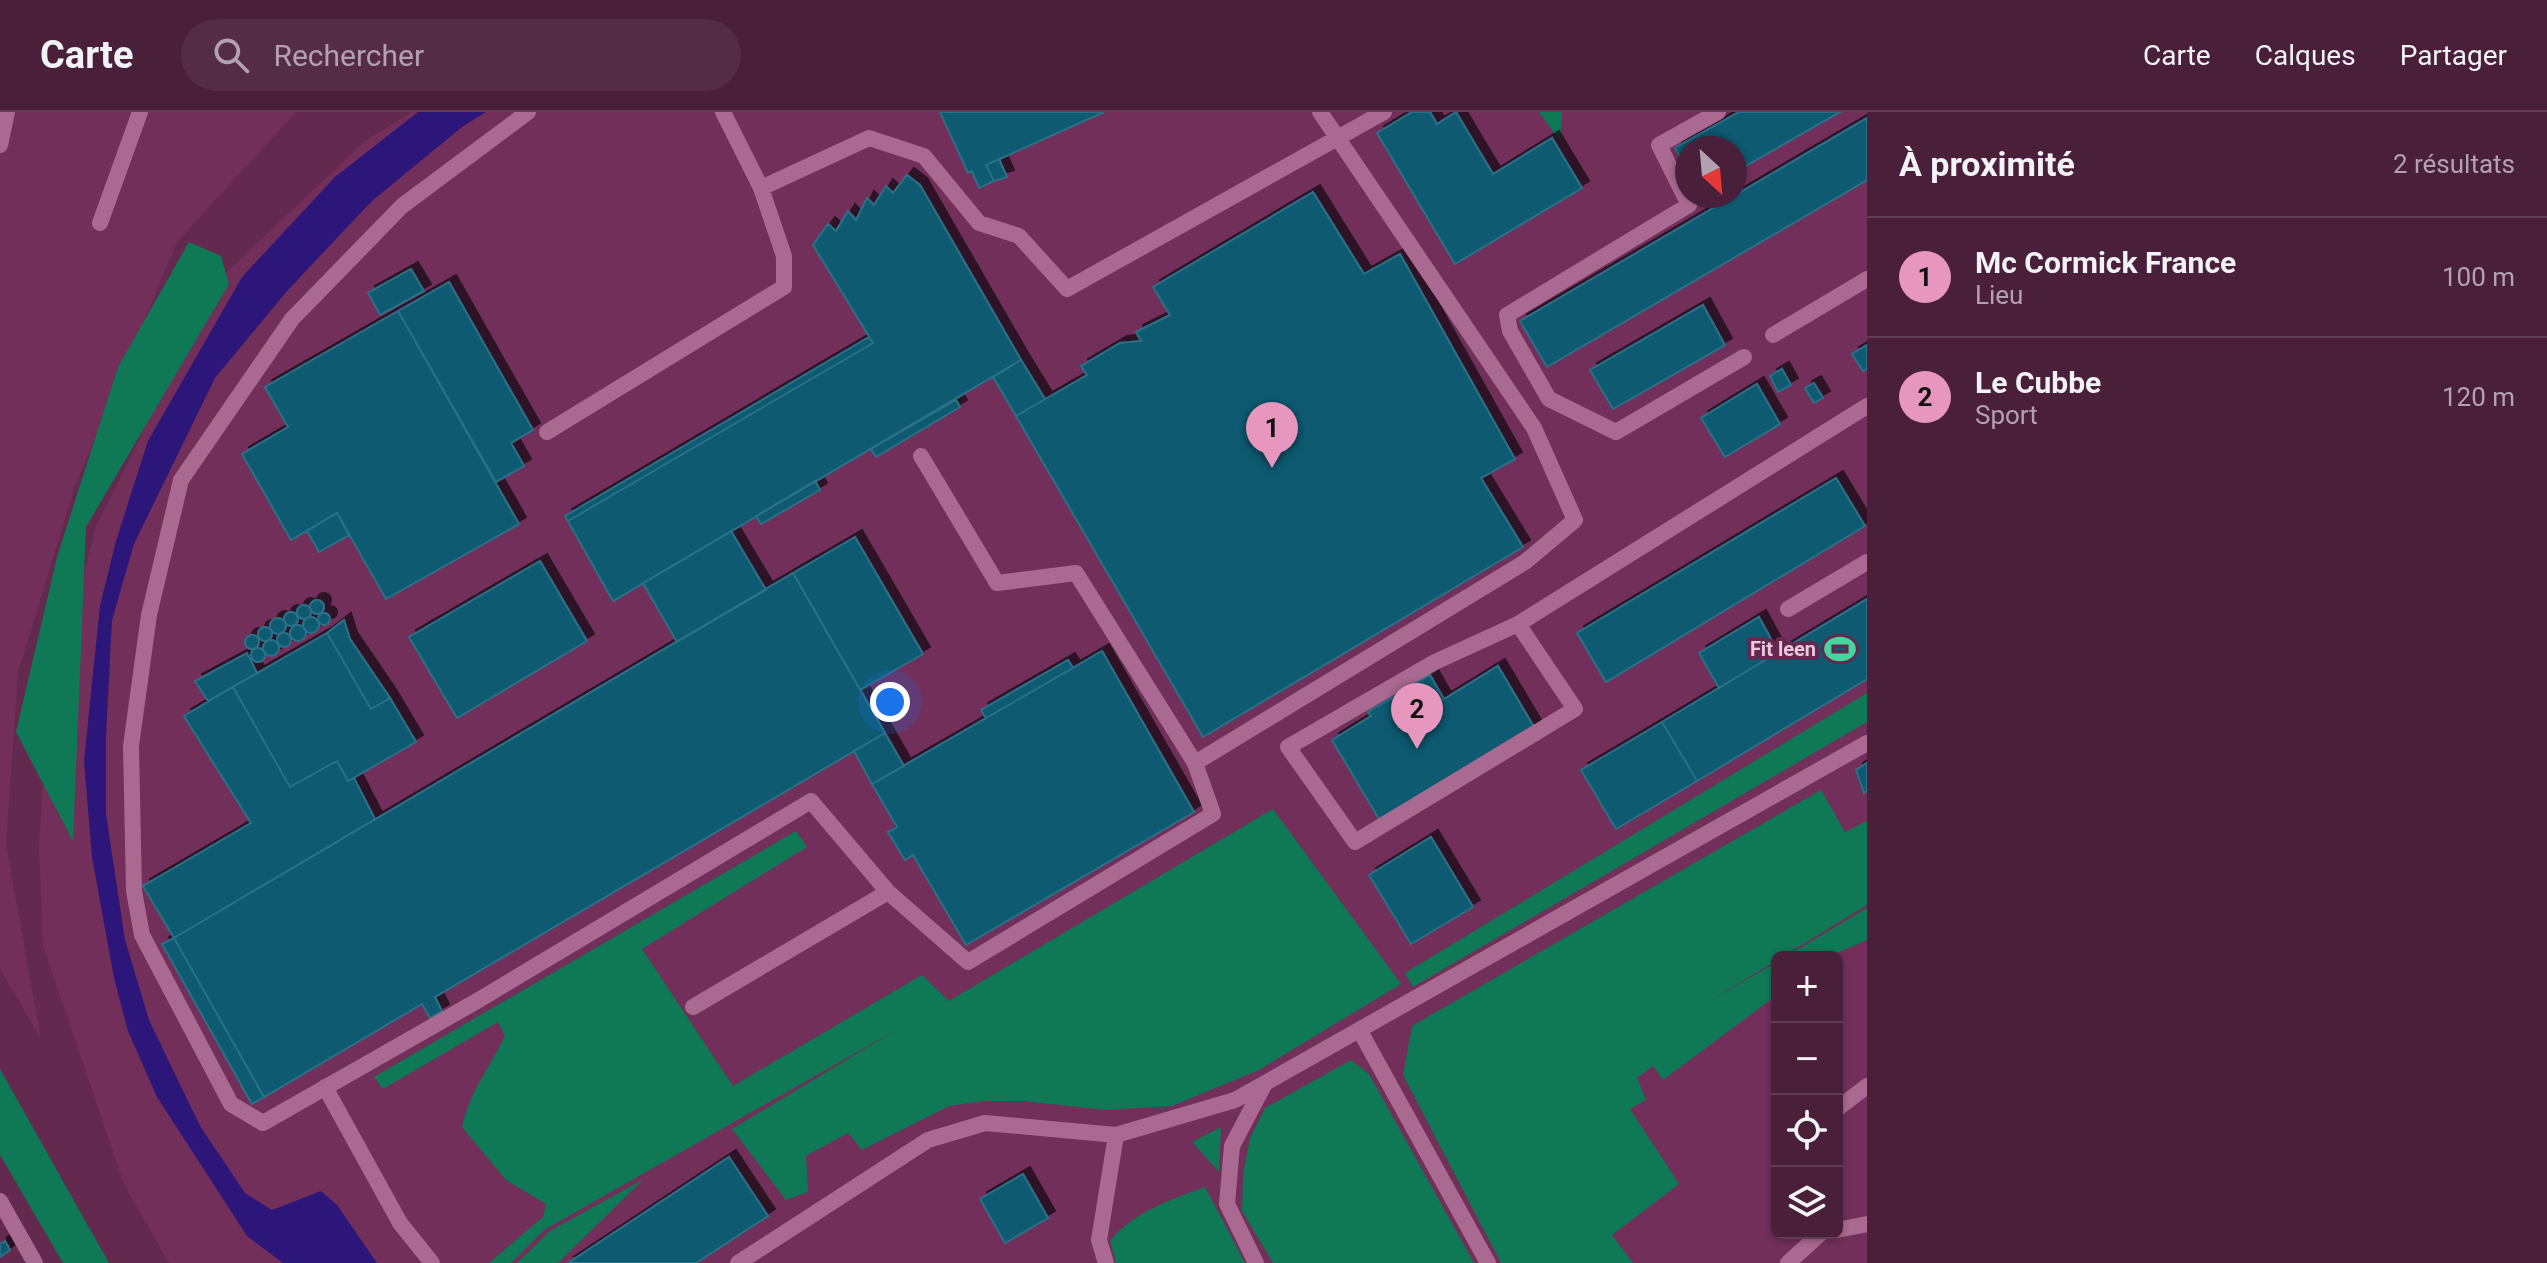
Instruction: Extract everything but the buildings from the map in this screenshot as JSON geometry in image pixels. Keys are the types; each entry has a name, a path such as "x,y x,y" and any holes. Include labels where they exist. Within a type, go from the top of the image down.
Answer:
{"street":[{"path":"0,145 7,112"},
{"path":"100,223 140,112"},
{"path":"528,112 402,206 292,319 181,480 149,615 131,746 134,891 142,935 231,1104 263,1123 477,1001 811,801 888,892 968,962 1213,814 1195,763 1076,573 997,583 921,456"},
{"path":"547,432 784,287 784,256 761,188 723,112"},
{"path":"1195,763 1525,562 1575,520 1534,428 1320,112"},
{"path":"761,188 869,138 924,156 979,223 1019,236 1067,289 1384,112"},
{"path":"1718,112 1659,145 1689,205 1507,315 1510,331 1549,399 1616,432 1744,357"},
{"path":"1773,335 1867,279"},
{"path":"1518,624 1575,709 1355,842 1288,747 1435,662 1518,624 1867,406"},
{"path":"1788,609 1867,562"},
{"path":"738,1263 928,1140 985,1123 1116,1135 1235,1100 1867,743"},
{"path":"693,1007 888,892"},
{"path":"1360,1031 1488,1263"},
{"path":"1256,1263 1227,1204 1232,1146 1265,1084"},
{"path":"1843,1104 1867,1086"},
{"path":"325,1087 400,1223 432,1263"},
{"path":"1106,1263 1099,1240 1116,1135"},
{"path":"0,1201 35,1263"},
{"path":"1843,1229 1867,1224"},
{"path":"1788,1263 1811,1239"}],"shaded area":[{"path":"0,112 296,112 177,242 75,486 18,673 6,844 41,1039 0,969"},
{"path":"412,112 1867,112 1867,1263 169,1263 124,1184 43,946 39,846 47,724 95,529 217,281 366,140"},
{"path":"418,112 486,112 462,127 372,201 287,291 215,378 134,544 112,620 106,736 106,814 125,940 149,1020 200,1126 245,1193 272,1210 321,1191 337,1205 377,1263 283,1263 247,1236 157,1097 128,1031 114,978 92,857 84,761 100,606 116,541 148,441 242,277 335,177"}],"green space":[{"path":"1539,112 1562,112 1560,141"},
{"path":"189,242 221,256 229,284 86,527 73,841 16,732 57,557 118,367"},
{"path":"1867,693 1867,722 1413,987 1405,973"},
{"path":"1821,790 1845,832 1867,821 1867,905 1792,951 1771,951 1771,964 1710,1001 1771,965 1771,999 1663,1080 1653,1066 1637,1078 1646,1100 1630,1109 1679,1184 1612,1235 1633,1263 1501,1263 1403,1075 1412,1026"},
{"path":"1273,809 1401,984 1259,1070 1172,1106 1106,1110 1023,1101 984,1101 949,1106 862,1150 848,1133 806,1156 808,1192 786,1200 732,1129 896,1030 544,1230 511,1263 489,1263 543,1217 546,1204 506,1180 462,1127 475,1091 505,1036 498,1022 383,1089 374,1077 796,831 807,847 642,949 733,1086 922,975 949,1001"},
{"path":"1867,908 1867,940 1842,951 1795,951"},
{"path":"1351,1060 1369,1074 1474,1263 1273,1263 1242,1211 1243,1174 1250,1138 1265,1108"},
{"path":"0,1069 109,1263 63,1263 0,1155"},
{"path":"1221,1127 1219,1172 1192,1142"},
{"path":"644,1179 558,1263 517,1263 550,1231"},
{"path":"1205,1187 1245,1263 1116,1263 1110,1241 1130,1222 1154,1208"}],"place":[{"name":"Mc Cormick France","path":"1272,468"},
{"name":"Fit leen","path":"1840,649"},
{"name":"Le Cubbe","path":"1417,749"}]}
